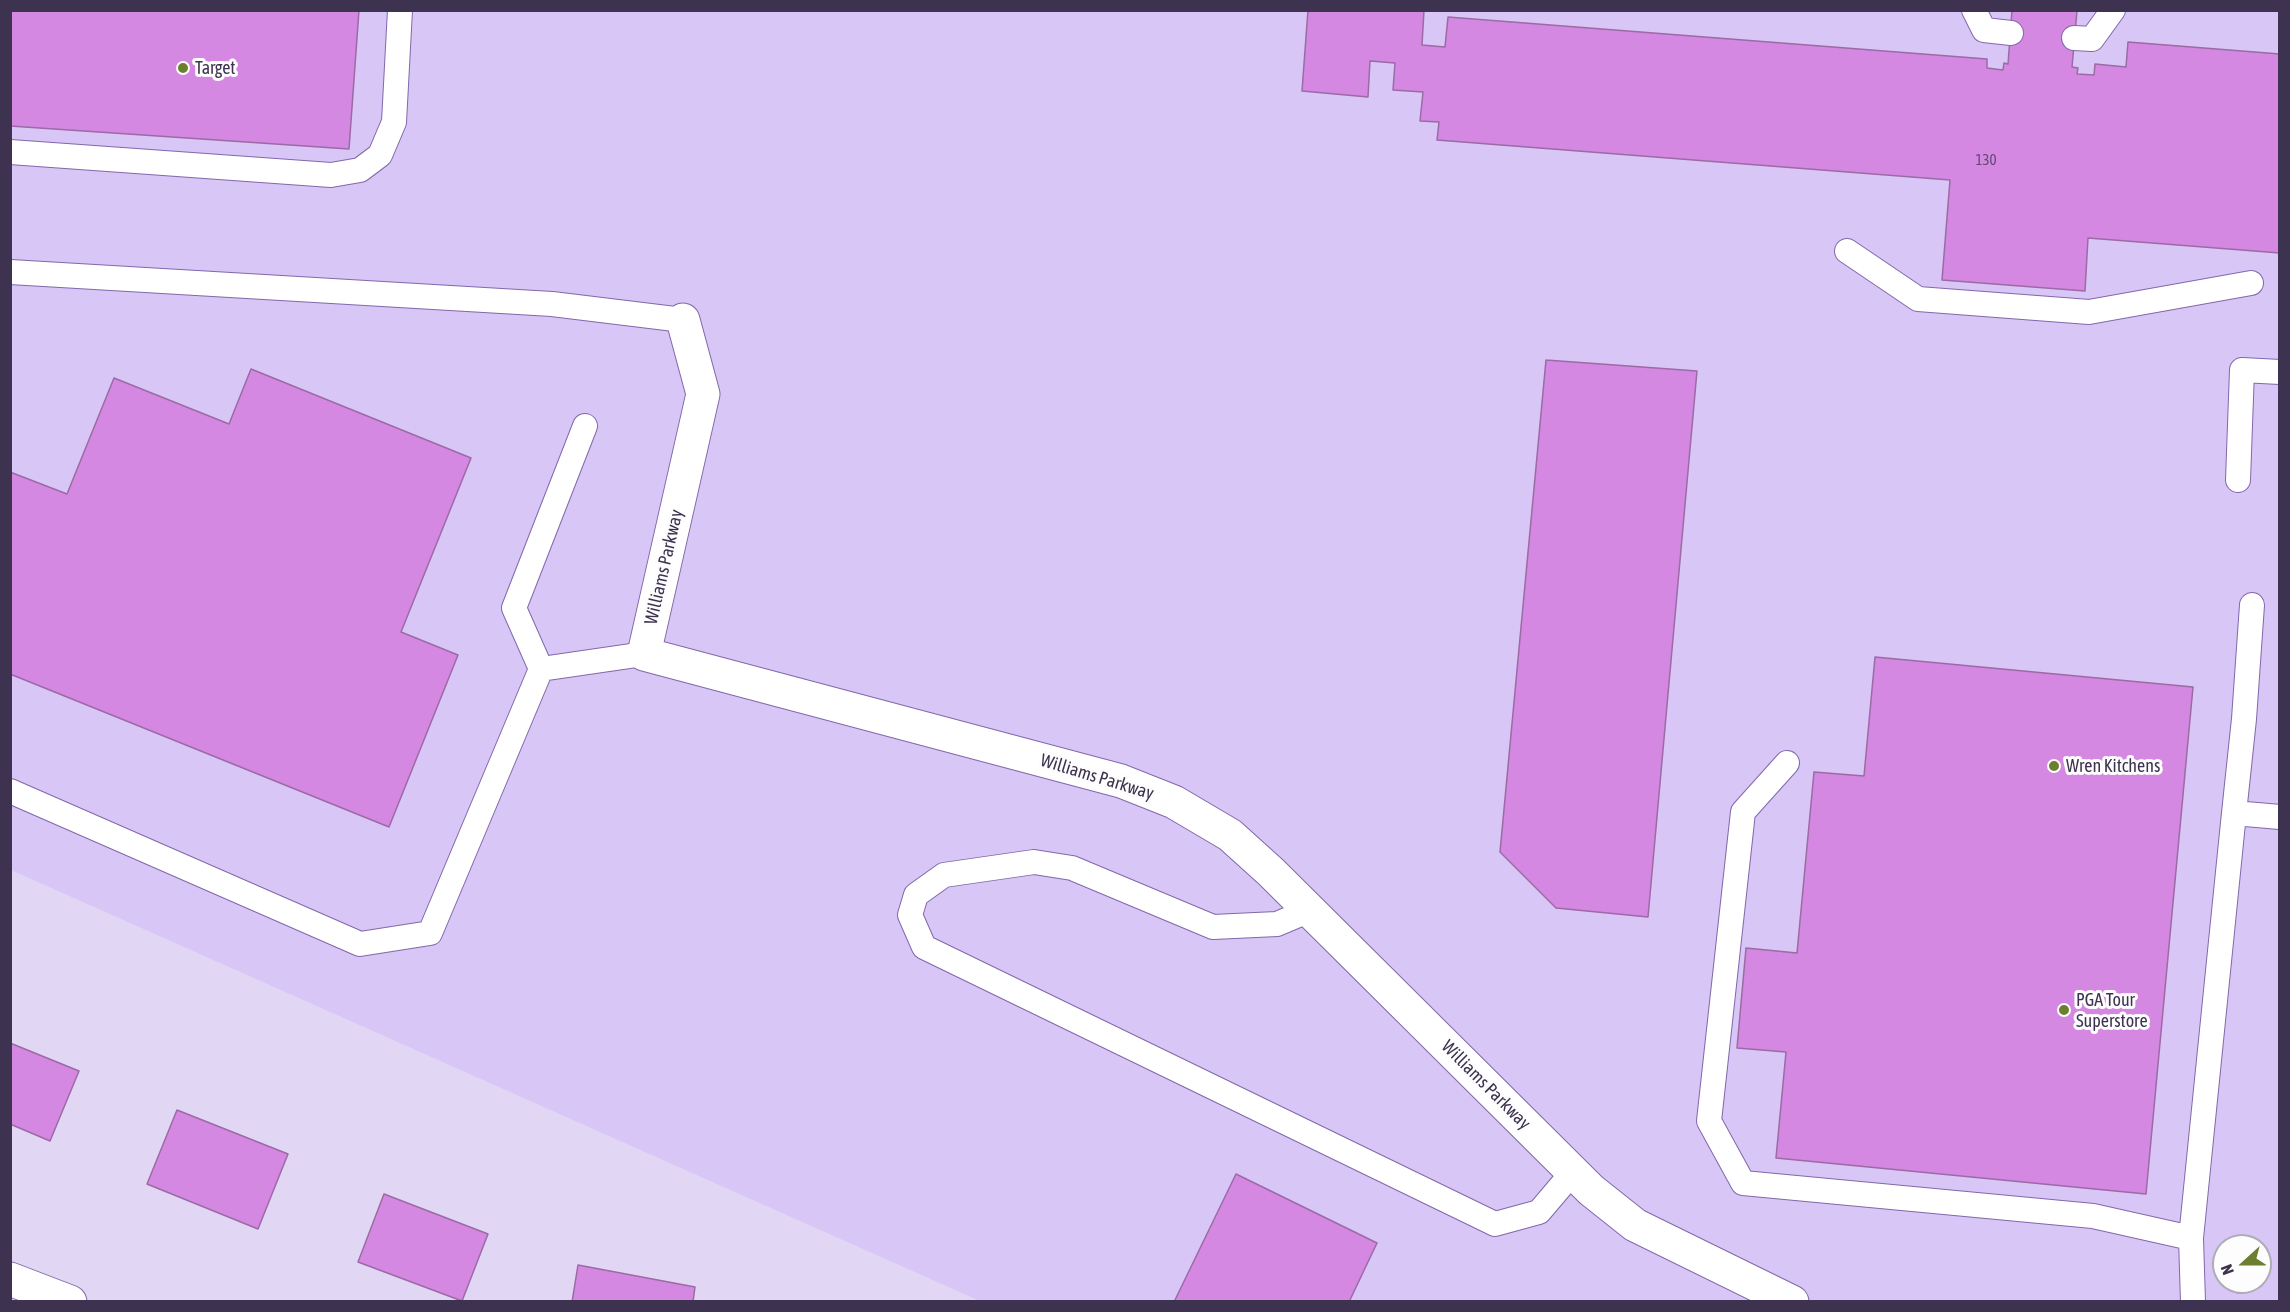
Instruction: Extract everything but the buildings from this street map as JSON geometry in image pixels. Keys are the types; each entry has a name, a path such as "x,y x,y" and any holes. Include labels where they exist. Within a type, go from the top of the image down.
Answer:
{"street":[{"name":"Williams Parkway","path":"683,320 703,394 645,654 1121,781 1174,802 1230,835 1271,872 1591,1190 1635,1225 1792,1302"},
{"path":"20,1289 70,1302"}],"lane":[{"path":"10,152 331,176 360,170 381,155 393,122 400,10"},
{"path":"1974,10 1984,30 2011,33"},
{"path":"2074,38 2092,39 2113,10"},
{"path":"1847,251 1918,299 2089,312 2250,284"},
{"path":"10,272 552,304 683,320"},
{"path":"2238,480 2242,370 2280,372"},
{"path":"10,791 360,944 430,933 541,669 514,608 585,426"},
{"path":"2193,1302 2191,1238 2244,719 2252,605"},
{"path":"541,669 645,654"},
{"path":"1787,763 1743,812 1709,1121 1743,1183 2093,1216 2191,1238"},
{"path":"2234,813 2280,817"},
{"path":"1310,910 1277,924 1214,927 1072,868 1034,862 944,875 916,895 910,915 924,947 1495,1224 1539,1212 1573,1172"}],"shaded area":[{"path":"11,11 2279,11 2279,1301 980,1301 11,870"}],"place":[{"name":"Target","path":"183,68"},
{"name":"Wren Kitchens","path":"2054,766"},
{"name":"PGA Tour Superstore","path":"2064,1010"}]}
